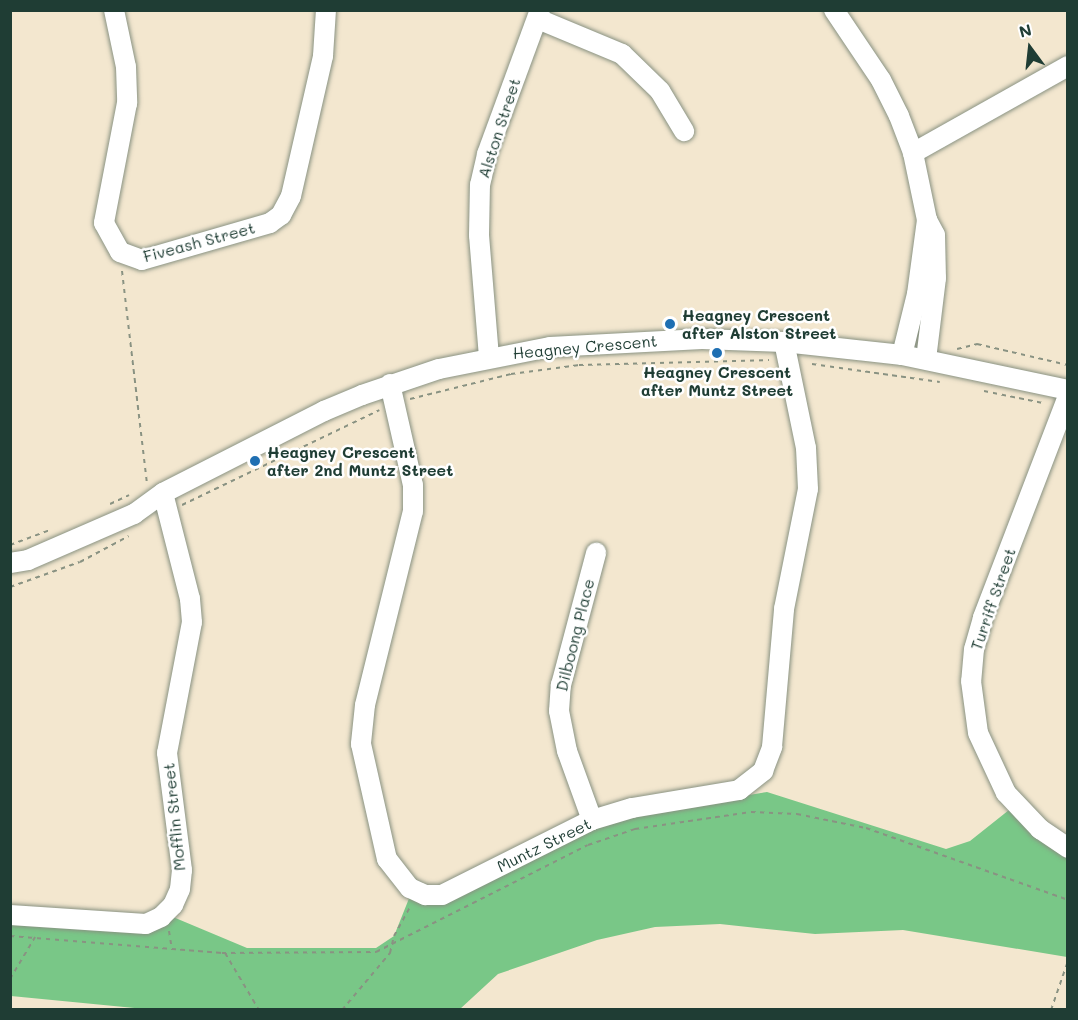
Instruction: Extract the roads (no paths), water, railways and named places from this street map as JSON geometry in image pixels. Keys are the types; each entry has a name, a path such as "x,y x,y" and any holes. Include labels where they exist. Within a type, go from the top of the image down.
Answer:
{"street":[{"name":"Fiveash Street","path":"114,10 126,67 127,103 104,223 108,236 126,255 142,260 270,223 281,215 291,196 321,67 326,10"},
{"path":"834,10 881,80 913,153 927,220 935,235 938,252 926,359"},
{"path":"539,15 622,54 660,91 684,131"},
{"name":"Alston Street","path":"489,357 478,235 480,185 487,154 539,15"},
{"path":"913,153 1066,71"},
{"path":"902,355 914,312 927,220"},
{"name":"Heagney Crescent","path":"18,556 104,522 134,514 159,496 324,411 392,393 489,357 621,341 902,355 926,359 1066,397"},
{"name":"Muntz Street","path":"392,393 413,485 414,511 365,705 361,744 387,859 397,875 417,891 425,895 449,893 592,820 632,808 739,790 753,783 767,764 784,609 808,489 808,462 785,350"},
{"name":"Turriff Street","path":"1066,397 983,618 974,649 971,681 978,733 1000,784 1022,813 1068,848"},
{"name":"Mofflin Street","path":"10,915 146,924 161,917 172,905 180,889 182,870 167,753 192,622 190,599 159,496"},
{"name":"Dilboong Place","path":"592,820 565,745 559,711 561,685 596,554"}],"place":[{"name":"Heagney Crescent after Alston Street","path":"670,324"},
{"name":"Heagney Crescent after Muntz Street","path":"717,353"},
{"name":"Heagney Crescent after 2nd Muntz Street","path":"255,461"}]}
